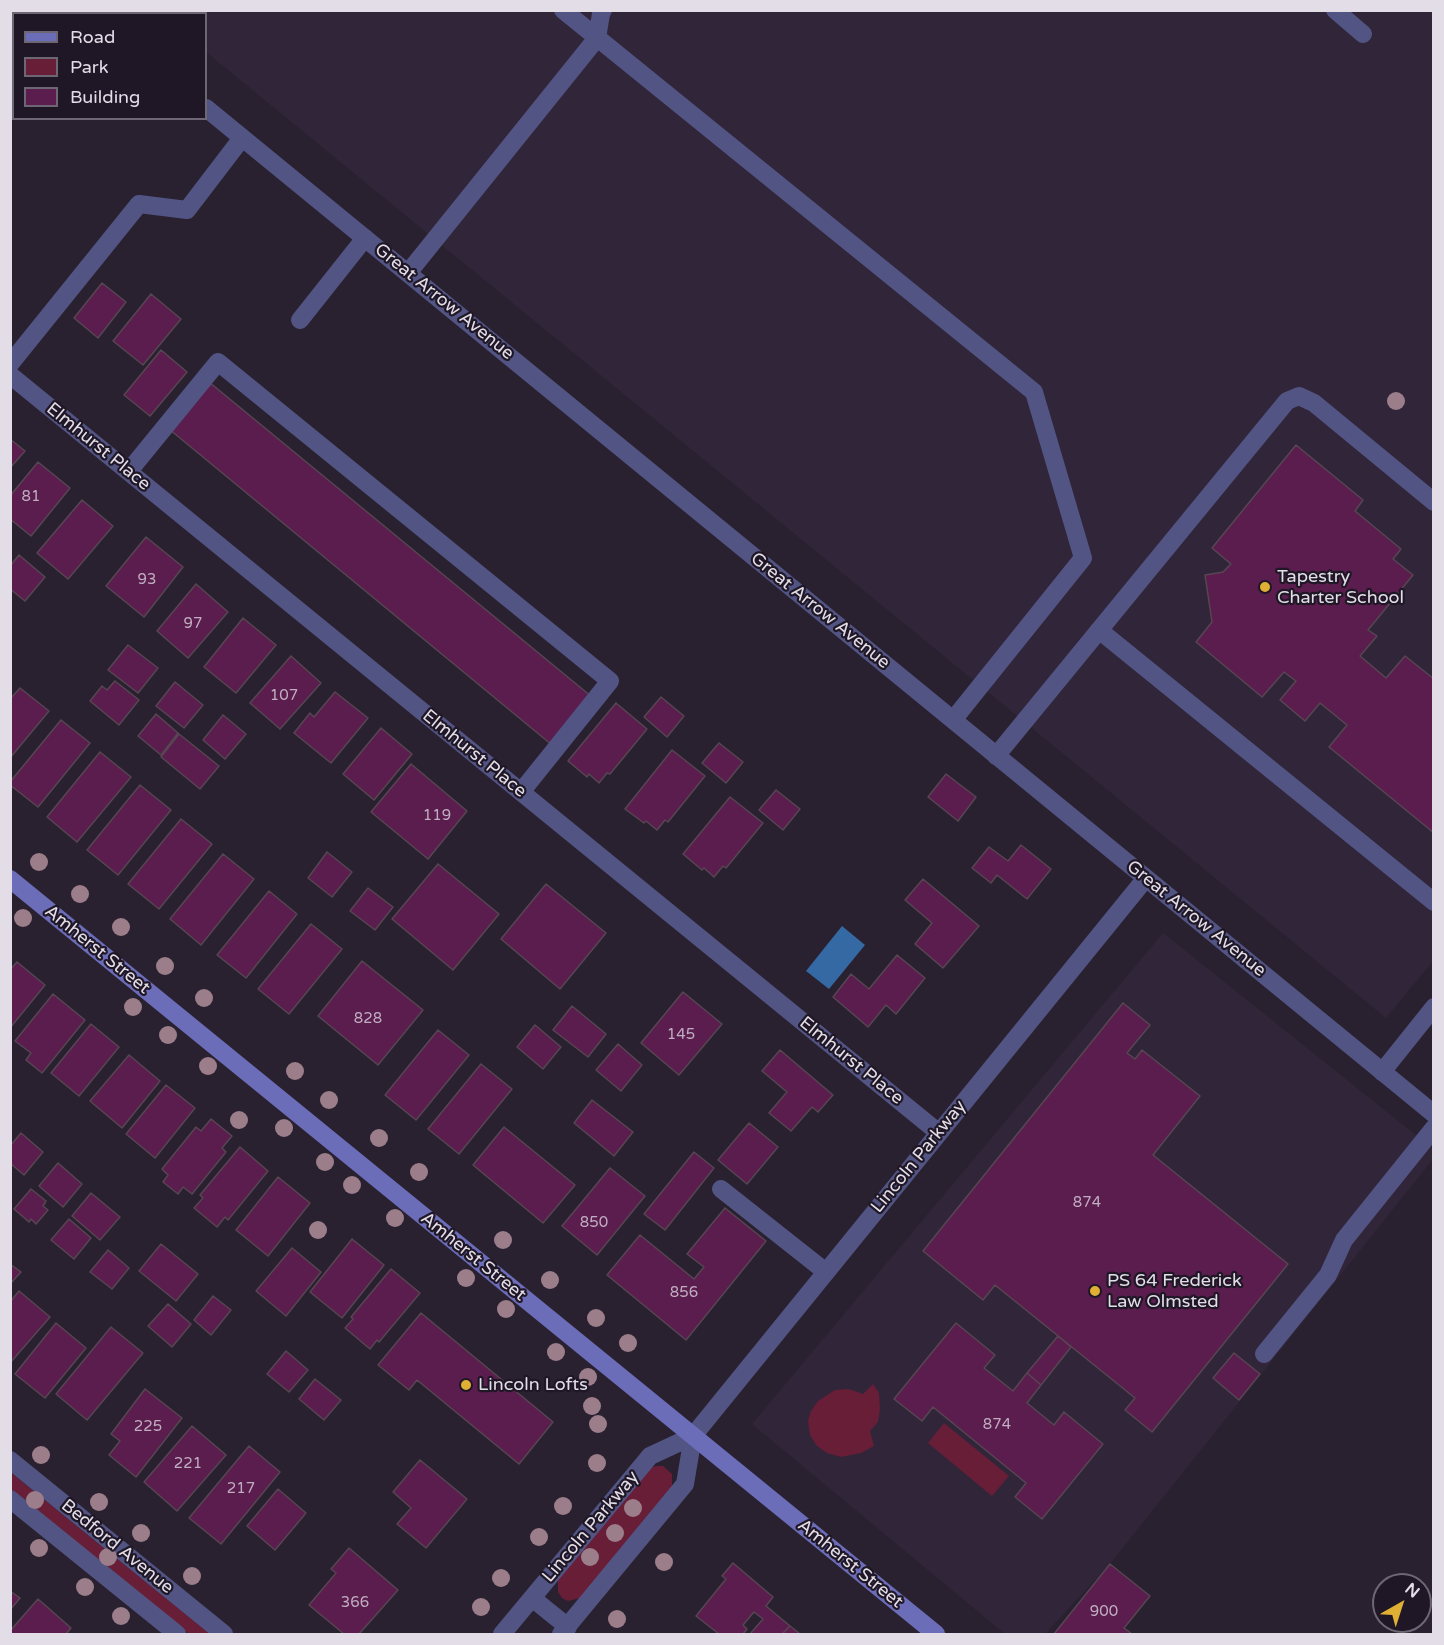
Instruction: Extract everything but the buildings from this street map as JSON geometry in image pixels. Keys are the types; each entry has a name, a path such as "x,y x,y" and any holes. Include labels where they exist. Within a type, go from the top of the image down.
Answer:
{"street":[{"path":"563,10 1034,392 1083,558 953,720"},
{"path":"408,273 597,38 603,10"},
{"path":"1335,10 1363,34"},
{"name":"Great Arrow Avenue","path":"207,109 1434,1114"},
{"path":"10,364 139,204 187,210 242,138"},
{"path":"300,320 365,238"},
{"path":"129,471 218,362 592,666 610,681 521,792"},
{"name":"Elmhurst Place","path":"10,375 939,1133"},
{"path":"996,756 1287,401 1299,396 1314,403 1434,501"},
{"path":"1099,630 1434,902"},
{"name":"Lincoln Parkway","path":"502,1635 650,1456 693,1436 1146,878"},
{"name":"Amherst Street","path":"10,879 936,1635"},
{"path":"1382,1072 1434,1007"},
{"path":"1264,1354 1328,1275 1344,1240 1434,1128"},
{"path":"721,1189 826,1272"},
{"name":"Lincoln Parkway","path":"565,1631 685,1484 693,1436"},
{"name":"Bedford Avenue","path":"10,1460 224,1635"},
{"name":"Bedford Avenue","path":"10,1499 177,1635"},
{"path":"532,1598 565,1631"}],"shaded area":[{"path":"155,11 1433,11 1433,961 1386,1018 207,53 207,12"},
{"name":"PS 64 Frederick Law Olmsted","path":"1163,933 1433,1149 1433,1159 1110,1564 1045,1634 1005,1634 752,1424"}],"green space":[{"path":"873,1384 879,1393 880,1409 878,1422 870,1431 874,1446 861,1453 841,1457 827,1453 817,1446 810,1435 808,1421 818,1401 835,1390 849,1389 863,1394"},
{"path":"944,1423 1009,1476 992,1496 928,1443"},
{"path":"663,1466 672,1474 672,1487 580,1598 568,1601 562,1598 558,1592 558,1579 650,1468"},
{"path":"10,1472 210,1634 189,1634 11,1489"}],"water":[{"path":"842,926 865,945 829,989 806,971"}],"place":[{"name":"Tapestry Charter School","path":"1265,587"},
{"name":"PS 64 Frederick Law Olmsted","path":"1095,1291"},
{"name":"Lincoln Lofts","path":"466,1385"}]}
